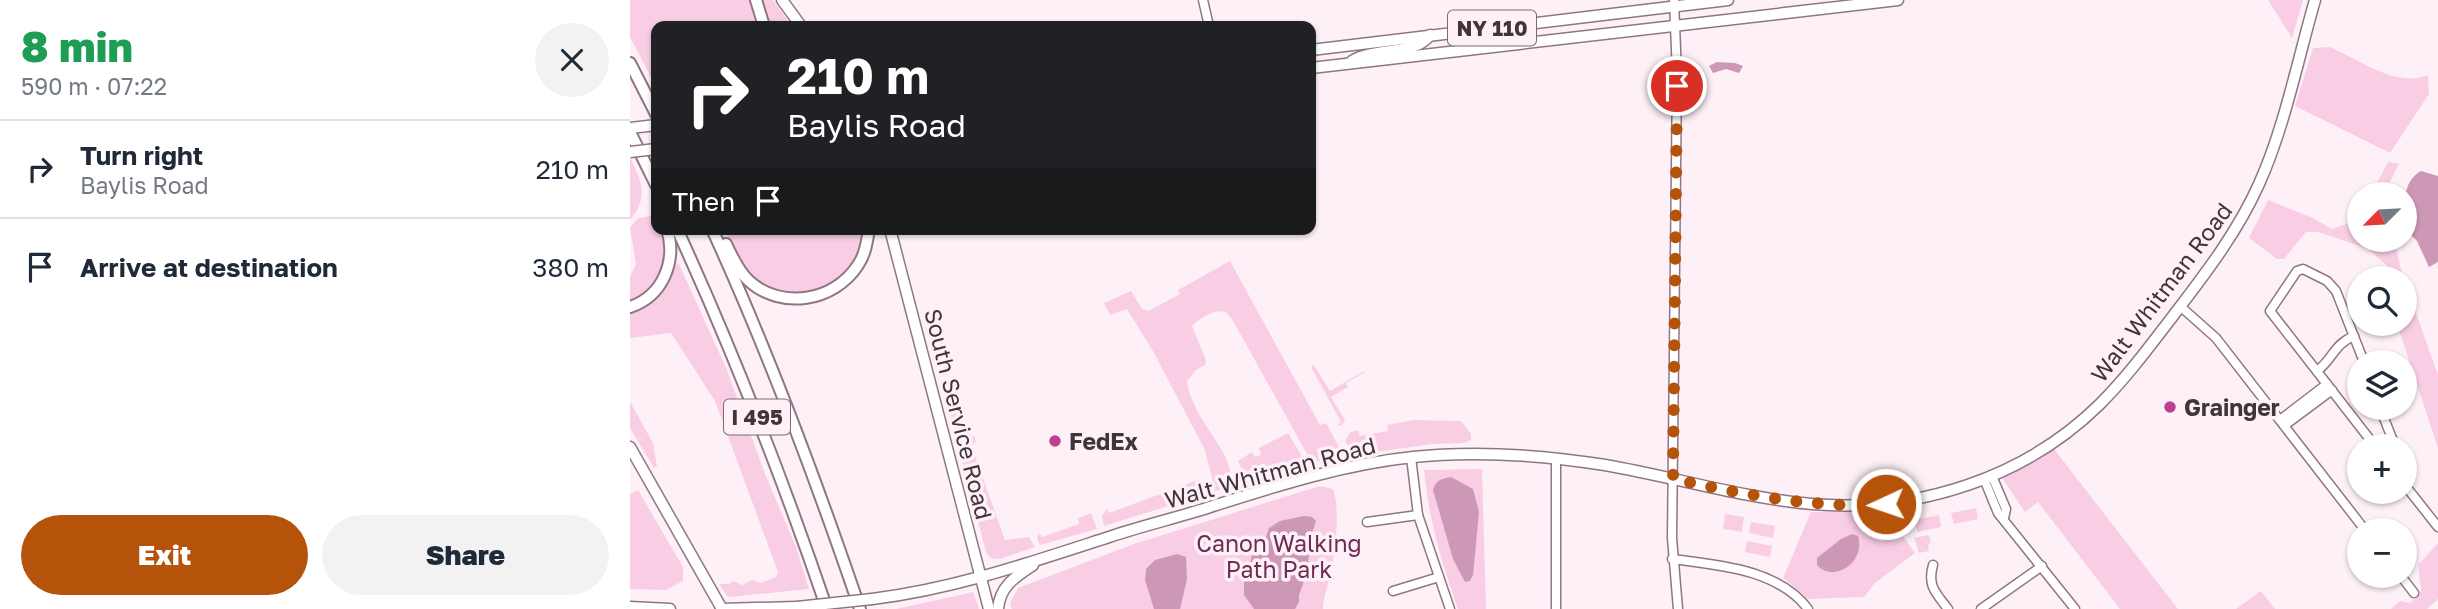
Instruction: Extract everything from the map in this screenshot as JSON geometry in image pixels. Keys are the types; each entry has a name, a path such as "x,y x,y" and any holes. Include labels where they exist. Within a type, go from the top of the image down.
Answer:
{"highway":[{"path":"756,0 762,21"},
{"path":"630,56 639,80"},
{"path":"630,63 651,104"},
{"path":"630,130 651,174"},
{"path":"630,307 651,295 668,269 671,252 668,235"},
{"name":"I 495","path":"680,235 764,435 827,609"},
{"name":"I 495","path":"715,235 794,424 860,609"},
{"path":"721,235 747,279 773,296 793,299 810,298 824,293 849,276 863,255 868,235"}],"main road":[{"path":"782,0 797,21"},
{"name":"NY 110","path":"1316,49 1674,3 1728,0"},
{"name":"NY 110","path":"1316,67 1898,0"},
{"name":"Walt Whitman Road","path":"722,609 797,607 913,593 981,577 1269,488 1348,467 1449,453 1500,453 1556,458 1799,502 1855,506 1910,500 1947,492 1988,477 2048,446 2085,418 2121,382 2229,240 2258,186 2277,133 2315,0"},
{"path":"1349,63 1361,55 1419,45 1430,35"},
{"path":"630,130 651,126"},
{"path":"630,152 651,150"},
{"name":"South Service Road","path":"892,235 989,609"},
{"path":"630,447 722,609"},
{"path":"998,609 999,599 1006,585 1042,559"},
{"path":"630,607 670,609"}],"street":[{"path":"1203,0 1208,21"},
{"path":"1674,3 1672,559 1678,609"},
{"path":"2347,318 2336,291 2327,281 2303,269 2297,271 2270,310 2366,434"},
{"path":"2180,306 2216,338 2356,518"},
{"path":"2317,371 2325,365 2338,344 2352,336"},
{"path":"2282,423 2329,387"},
{"path":"1411,457 1418,515 1450,609"},
{"path":"1556,458 1556,609"},
{"path":"1988,477 1994,507 2075,609"},
{"path":"2417,500 2438,527"},
{"path":"1367,522 1418,515"},
{"path":"1672,559 1768,578 1790,591 1808,609"},
{"path":"1933,565 1930,577 1933,590 1945,605 1933,609"},
{"path":"1981,609 2042,566"},
{"path":"1393,591 1439,577"},
{"path":"2410,588 2414,593"}],"green space":[{"path":"630,0 750,0 757,21 651,21 651,77 630,37"},
{"path":"760,0 773,0 788,21 766,21"},
{"path":"2268,0 2303,0 2292,38"},
{"path":"2329,47 2390,75 2416,78 2428,75 2429,94 2390,153 2295,106 2313,48"},
{"path":"630,158 638,175 642,197 630,220"},
{"path":"2388,162 2399,164 2390,182 2377,182"},
{"path":"2268,200 2313,218 2332,229 2347,224 2347,242 2318,232 2306,232 2284,259 2277,259 2249,238"},
{"path":"651,216 651,235 665,235 666,266 652,289 630,303 630,277 636,264 630,228 638,218"},
{"path":"727,235 864,235 859,256 851,270 839,281 810,294 778,293 763,287 745,272"},
{"path":"2372,252 2397,252 2400,266 2387,266"},
{"path":"1230,261 1320,425 1326,423 1340,454 1338,458 1312,463 1232,320 1225,312 1212,313 1192,326 1206,360 1205,365 1196,370 1187,381 1192,400 1224,454 1235,486 1215,491 1205,450 1154,353 1127,309 1110,315 1104,303 1131,291 1142,309 1148,311 1180,294 1178,290"},
{"path":"678,262 727,370 765,474 796,547 809,589 730,597 719,584 734,581 742,585 752,580 761,583 776,577 778,572 715,401 671,333 630,338 630,312 667,280"},
{"path":"2417,316 2438,375 2438,448 2417,384 2417,350 2406,350 2401,336 2417,336"},
{"path":"1314,365 1330,391 1365,372 1346,383 1348,387 1331,397 1345,420 1342,425 1336,426 1341,422 1311,367"},
{"path":"956,392 965,414 962,428 975,437 976,442 971,445 1005,540 1029,537 1035,547 1000,559 990,558 986,552 946,397"},
{"path":"630,402 653,443 657,466 654,468 630,428"},
{"path":"1413,420 1461,421 1471,434 1471,440 1354,455 1345,441 1350,432 1358,430 1360,436 1388,431 1387,425"},
{"path":"1288,433 1307,465 1248,482 1238,461 1252,452 1255,457 1259,456 1259,448"},
{"path":"2054,449 2178,609 2120,609 2038,502 2025,512 2002,478"},
{"path":"1482,469 1486,609 1458,609 1436,541 1424,470"},
{"path":"1198,480 1204,495 1104,526 1102,516 1107,508 1109,513"},
{"name":"Canon Walking Path Park","path":"1320,486 1333,489 1337,516 1333,558 1323,609 1012,609 1010,603 1018,588 1134,544"},
{"path":"638,490 683,567 683,581 666,590 630,589 630,494"},
{"path":"1976,508 1978,519 1954,524 1951,513"},
{"path":"1885,511 1915,553 1875,583 1864,597 1808,599 1783,578 1811,512"},
{"path":"1091,513 1097,529 1040,545 1037,539 1039,533 1042,537 1079,524 1078,518"},
{"path":"1725,514 1744,517 1742,532 1723,529"},
{"path":"1939,515 1941,527 1917,532 1915,520"},
{"path":"1751,522 1775,526 1773,538 1749,533"},
{"path":"1929,535 1929,551 1919,553 1914,538"},
{"path":"1747,541 1772,546 1770,557 1745,552"},
{"path":"2438,543 2438,599 2427,609 2391,609 2400,601 2409,603 2418,597 2421,590 2418,565"},
{"path":"2261,591 2275,609 2236,609"},
{"path":"973,592 979,609 896,609"}],"shaded area":[{"path":"1717,62 1743,66 1739,73 1726,69 1713,73 1709,66"},
{"path":"2421,171 2438,176 2438,262 2429,267 2417,241 2417,182 2410,182"},
{"path":"1451,477 1473,489 1479,512 1473,575 1470,581 1465,582 1453,559 1433,490 1439,480"},
{"path":"1312,517 1316,521 1299,602 1295,609 1254,609 1244,595 1244,581 1253,553 1265,540 1269,528 1280,521"},
{"path":"1852,534 1858,536 1859,546 1857,555 1846,568 1831,572 1817,565 1817,558"},
{"path":"1177,554 1186,557 1187,579 1180,609 1154,609 1145,580 1146,569 1155,560"}],"place":[{"name":"Grainger","path":"2170,407"},
{"name":"FedEx","path":"1055,441"}],"route":[{"path":"1677,86 1673,479 1810,504 1886,504"}]}
